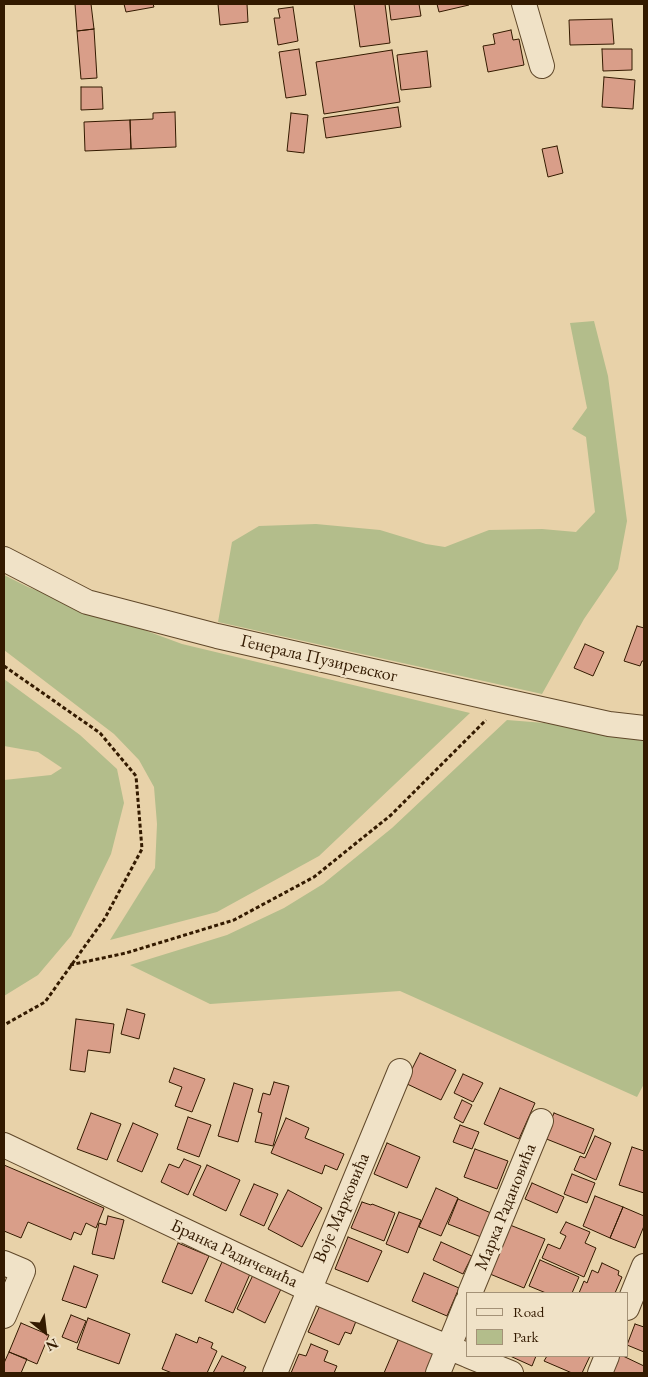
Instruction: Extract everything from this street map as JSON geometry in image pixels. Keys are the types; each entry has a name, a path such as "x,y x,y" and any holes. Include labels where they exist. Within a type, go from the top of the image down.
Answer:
{"street":[{"path":"524,4 542,66"},
{"name":"Генерала Пузиревског","path":"4,559 87,602 217,636 609,724 644,728"},
{"name":"Воје Марковића","path":"274,1373 400,1070"},
{"name":"Марка Радановића","path":"470,1292 541,1121"},
{"name":"Бранка Радичевића","path":"4,1146 308,1289 461,1353"},
{"path":"4,1263 23,1271 4,1316"},
{"path":"628,1306 644,1266"},
{"path":"438,1373 461,1353 466,1310"},
{"name":"Бранка Радичевића","path":"471,1357 511,1373"},
{"path":"600,1373 607,1357"}],"path":[{"path":"4,666 100,733 136,776 142,848 105,918 45,1002 4,1024"},
{"path":"70,965 126,953 234,920 314,877 391,815 505,701"}],"green space":[{"path":"594,321 608,376 627,521 618,569 584,619 542,694 218,622 232,542 259,526 316,524 380,530 426,544 445,547 489,530 542,529 576,532 595,512 586,437 572,429 587,408 570,323"},
{"path":"4,575 28,587 182,644 470,713 319,856 217,912 110,940 155,868 157,824 154,787 139,760 114,734 4,650"},
{"path":"4,679 80,735 117,769 124,803 111,854 71,936 38,975 4,996 4,780 51,775 62,768 38,752 4,746"},
{"path":"507,720 545,723 644,741 644,1084 637,1097 400,991 210,1004 130,965 227,935 284,908 323,884 392,828"}],"building":[{"path":"75,4 91,4 94,29 77,31"},
{"path":"124,4 153,4 154,7 126,12"},
{"path":"218,4 247,4 248,22 220,25"},
{"path":"354,4 385,4 390,43 360,47"},
{"path":"389,4 419,4 421,16 391,20"},
{"path":"437,4 469,4 469,5 439,12"},
{"path":"293,7 298,41 278,45 274,18 280,18 278,9"},
{"path":"612,19 614,44 570,45 569,20"},
{"path":"94,29 97,78 81,79 77,31"},
{"path":"511,30 513,40 519,39 524,65 488,72 483,46 495,44 493,34"},
{"path":"299,49 306,95 286,98 279,52"},
{"path":"602,49 632,49 632,70 603,71"},
{"path":"392,50 400,102 324,114 316,62"},
{"path":"427,51 431,87 401,90 397,55"},
{"path":"604,77 635,80 633,109 602,107"},
{"path":"81,87 102,87 103,109 81,110"},
{"path":"398,107 401,127 326,138 323,118"},
{"path":"175,112 176,147 131,149 130,120 153,119 153,113"},
{"path":"291,113 308,115 304,153 287,151"},
{"path":"130,120 131,149 85,151 84,122"},
{"path":"557,146 563,173 548,177 542,149"},
{"path":"637,626 644,628 644,661 642,661 640,666 624,661"},
{"path":"585,644 604,652 593,676 574,668"},
{"path":"127,1009 145,1014 139,1039 121,1034"},
{"path":"76,1019 114,1024 110,1053 88,1050 85,1072 70,1070"},
{"path":"420,1053 456,1070 441,1100 405,1083"},
{"path":"174,1068 205,1079 192,1112 175,1106 182,1087 169,1082"},
{"path":"463,1074 483,1083 473,1102 454,1093"},
{"path":"274,1082 289,1086 273,1146 255,1142 262,1113 258,1112 263,1093 270,1095"},
{"path":"234,1083 253,1089 238,1142 218,1136"},
{"path":"500,1088 535,1103 519,1139 484,1124"},
{"path":"462,1100 472,1105 463,1123 454,1118"},
{"path":"91,1113 121,1124 107,1160 77,1149"},
{"path":"554,1113 594,1129 584,1154 544,1138"},
{"path":"188,1117 211,1125 199,1157 177,1149"},
{"path":"286,1118 309,1128 305,1138 344,1154 337,1170 325,1165 322,1174 271,1153"},
{"path":"133,1123 158,1134 142,1172 117,1161"},
{"path":"460,1125 479,1132 472,1149 453,1142"},
{"path":"595,1136 611,1143 596,1180 574,1170 580,1156 585,1158"},
{"path":"387,1143 420,1157 407,1188 374,1174"},
{"path":"632,1147 644,1151 644,1193 619,1185"},
{"path":"475,1149 508,1161 497,1189 464,1177"},
{"path":"184,1159 201,1166 188,1195 161,1182 169,1164 179,1168"},
{"path":"4,1165 104,1208 96,1228 86,1223 81,1235 74,1232 71,1240 28,1222 21,1238 4,1231"},
{"path":"207,1165 240,1180 226,1211 193,1195"},
{"path":"572,1174 595,1183 587,1203 564,1194"},
{"path":"532,1183 564,1197 557,1213 525,1199"},
{"path":"254,1184 278,1194 264,1226 240,1215"},
{"path":"436,1188 458,1198 441,1236 419,1227"},
{"path":"288,1190 322,1208 302,1247 268,1229"},
{"path":"595,1196 623,1207 610,1238 583,1226"},
{"path":"458,1199 491,1213 481,1237 448,1224"},
{"path":"362,1202 395,1213 384,1241 351,1228"},
{"path":"623,1207 644,1216 644,1226 635,1248 610,1238"},
{"path":"399,1212 421,1220 408,1253 386,1244"},
{"path":"108,1216 124,1220 114,1259 92,1254 99,1223 106,1225"},
{"path":"566,1222 590,1232 585,1243 596,1248 584,1277 542,1258 548,1244 560,1249 566,1236 560,1233"},
{"path":"510,1225 545,1239 524,1288 490,1274"},
{"path":"348,1237 382,1251 368,1282 335,1269"},
{"path":"441,1242 472,1256 463,1274 433,1260"},
{"path":"178,1243 209,1256 192,1294 162,1282"},
{"path":"540,1260 579,1277 572,1292 544,1292 529,1286"},
{"path":"222,1262 250,1274 233,1313 205,1301"},
{"path":"602,1263 619,1271 618,1275 622,1277 615,1292 579,1292 584,1281 587,1283 592,1270 598,1273"},
{"path":"74,1266 98,1275 86,1308 62,1300"},
{"path":"424,1273 459,1288 447,1316 412,1301"},
{"path":"253,1275 281,1289 265,1323 237,1309"},
{"path":"322,1301 358,1316 351,1334 345,1332 339,1345 308,1332"},
{"path":"71,1315 86,1321 77,1343 62,1337"},
{"path":"88,1318 130,1334 119,1364 77,1349"},
{"path":"21,1323 49,1335 37,1364 9,1352"},
{"path":"635,1324 644,1327 644,1352 628,1345"},
{"path":"176,1334 197,1343 199,1337 213,1343 211,1348 217,1351 207,1373 172,1373 162,1369"},
{"path":"399,1338 435,1353 426,1373 384,1373"},
{"path":"311,1344 328,1351 324,1361 337,1366 334,1373 291,1373 299,1354 306,1356"},
{"path":"9,1352 27,1359 21,1373 4,1373 4,1363"},
{"path":"222,1356 246,1367 243,1373 213,1373"},
{"path":"512,1357 536,1357 532,1366"},
{"path":"546,1357 590,1357 582,1373 572,1373 544,1361"},
{"path":"619,1357 625,1357 644,1366 644,1373 611,1373"}]}
